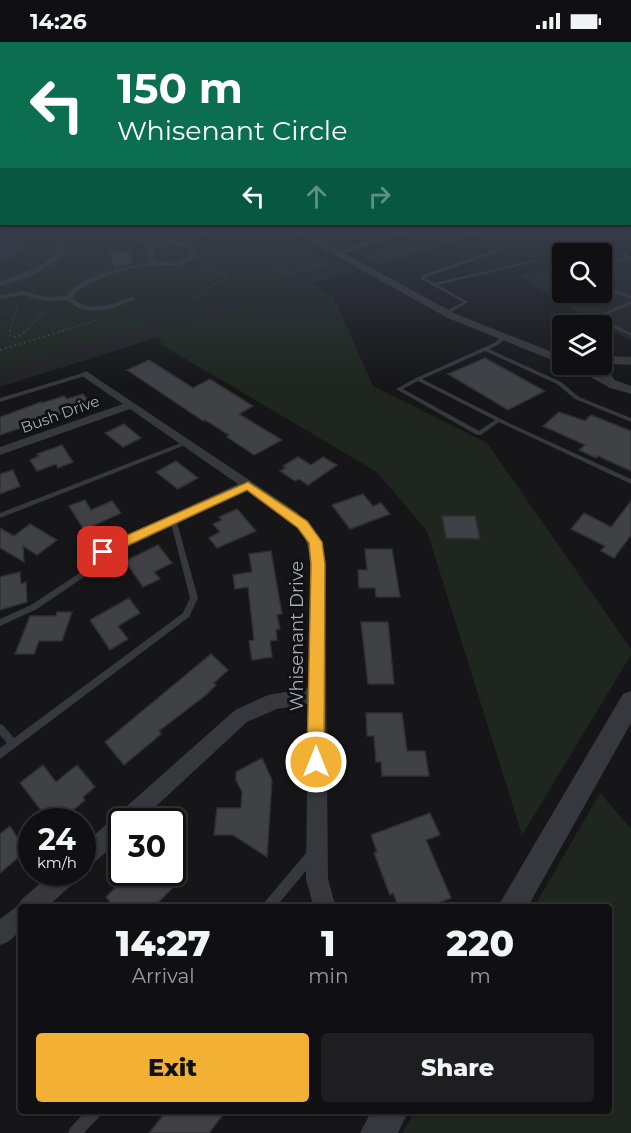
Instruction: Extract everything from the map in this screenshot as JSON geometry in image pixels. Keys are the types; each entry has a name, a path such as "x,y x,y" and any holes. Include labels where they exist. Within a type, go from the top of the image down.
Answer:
{"street":[{"path":"68,298 72,291 90,283"},
{"path":"387,283 446,312 552,354"},
{"path":"0,297 22,293 47,299 68,298"},
{"path":"68,298 71,302 84,308 98,309 114,307 132,299"},
{"path":"612,361 631,361"},
{"name":"Whisenant Drive","path":"86,374 302,524 315,542 318,564 316,851 317,879 324,904"},
{"path":"596,375 629,390"},
{"path":"602,375 606,380"},
{"name":"Bush Drive","path":"0,451 131,405"},
{"path":"87,571 103,552 248,485"},
{"path":"140,808 241,716 263,704 291,697 316,695"},
{"path":"513,904 631,701"},
{"path":"96,847 108,837"},
{"path":"33,904 54,886"},
{"path":"0,934 18,918"},
{"path":"378,1133 390,1114"}],"lane":[{"path":"430,283 466,302 446,312"},
{"path":"433,285 442,283"},
{"path":"612,291 631,300"},
{"path":"631,300 595,318 631,335"},
{"path":"498,420 478,434 399,389 485,349 505,337"},
{"path":"485,349 559,383 577,398 631,420"},
{"path":"0,400 86,374"},
{"path":"418,379 498,420 631,482"},
{"path":"0,516 186,442"},
{"path":"0,754 186,615 194,598 173,519"},
{"path":"0,623 34,607 87,571"},
{"path":"0,728 13,744"},
{"path":"270,904 316,851"},
{"path":"75,1133 92,1114"}],"path":[{"path":"194,297 218,283"},
{"path":"16,301 19,306 9,334 13,337 22,335 52,303"},
{"path":"0,314 5,304"},
{"path":"0,350 98,320 93,315"}],"shaded area":[{"path":"0,283 291,283 0,369"},
{"path":"281,283 315,283 156,331 159,337 0,387 0,366"},
{"path":"313,283 334,297 373,386 487,443 631,649 631,655 522,835 427,531 377,472 162,345 156,331"},
{"path":"531,283 552,283 552,296"},
{"path":"612,283 631,283 631,340 612,331 612,315 582,315 563,303 612,303"},
{"path":"600,793 631,829 631,1133 402,1133 414,1114 612,1114 612,904 536,904"}],"building":[{"path":"485,358 545,391 508,410 448,374"},
{"path":"149,360 193,388 210,379 253,406 239,414 282,440 254,455 227,437 229,435 205,420 203,421 127,370"},
{"path":"83,394 91,404 0,435 0,417 41,402 64,396 67,399"},
{"path":"559,412 585,421 591,415 631,431 631,471 579,450 585,445 543,426"},
{"path":"124,424 141,438 123,447 105,433"},
{"path":"62,445 73,462 58,468 56,464 37,471 30,460 39,456 37,454"},
{"path":"298,457 311,465 323,457 337,465 308,485 299,479 295,481 280,471 286,468 283,466"},
{"path":"176,461 198,478 178,489 156,472"},
{"path":"13,470 20,486 0,494 0,474"},
{"path":"363,494 373,506 381,503 390,514 350,529 332,505"},
{"path":"85,500 91,510 112,501 121,513 84,530 69,506"},
{"path":"631,501 631,535 614,558 601,551 605,546 571,529 584,513 611,527"},
{"path":"237,509 256,531 217,548 209,538 220,532 213,524 222,520 219,517"},
{"path":"442,516 475,516 480,539 446,538"},
{"path":"30,524 57,540 37,555 23,546 24,562 0,548 0,528 14,536"},
{"path":"158,545 172,563 154,572 160,579 143,587 125,561"},
{"path":"365,549 392,549 400,597 376,597 375,588 359,588 358,570 367,570"},
{"path":"271,551 282,614 277,615 280,629 276,630 277,640 270,641 272,657 252,660 249,641 254,640 248,587 235,589 233,575 252,572 249,554"},
{"path":"20,572 21,584 26,582 27,602 0,610 0,577"},
{"path":"129,598 140,613 118,626 128,639 110,650 90,620"},
{"path":"57,612 72,612 62,641 39,641 34,654 15,654 30,616 56,616"},
{"path":"361,622 388,622 394,684 368,684"},
{"path":"211,654 228,670 214,683 216,685 206,695 159,731 161,734 124,765 105,742"},
{"path":"366,713 402,713 407,751 425,751 429,776 382,776 381,762 376,762 374,736 367,736"},
{"path":"262,758 272,780 267,857 233,835 214,835 217,808 241,808 242,792 236,780 236,772"},
{"path":"43,765 56,782 77,765 95,787 83,797 85,800 76,808 39,808 20,783"},
{"path":"430,813 440,835 426,840 451,898 436,904 397,904 393,893 390,895 374,853 377,852 371,835"},
{"path":"10,826 18,838 18,858 0,873 0,834"},
{"path":"117,886 174,886 157,904 111,904 106,897"},
{"path":"164,1114 223,1114 209,1133 149,1133"}],"route":[{"path":"103,552 130,537 248,485 302,524 315,542 318,564 316,762"}]}
